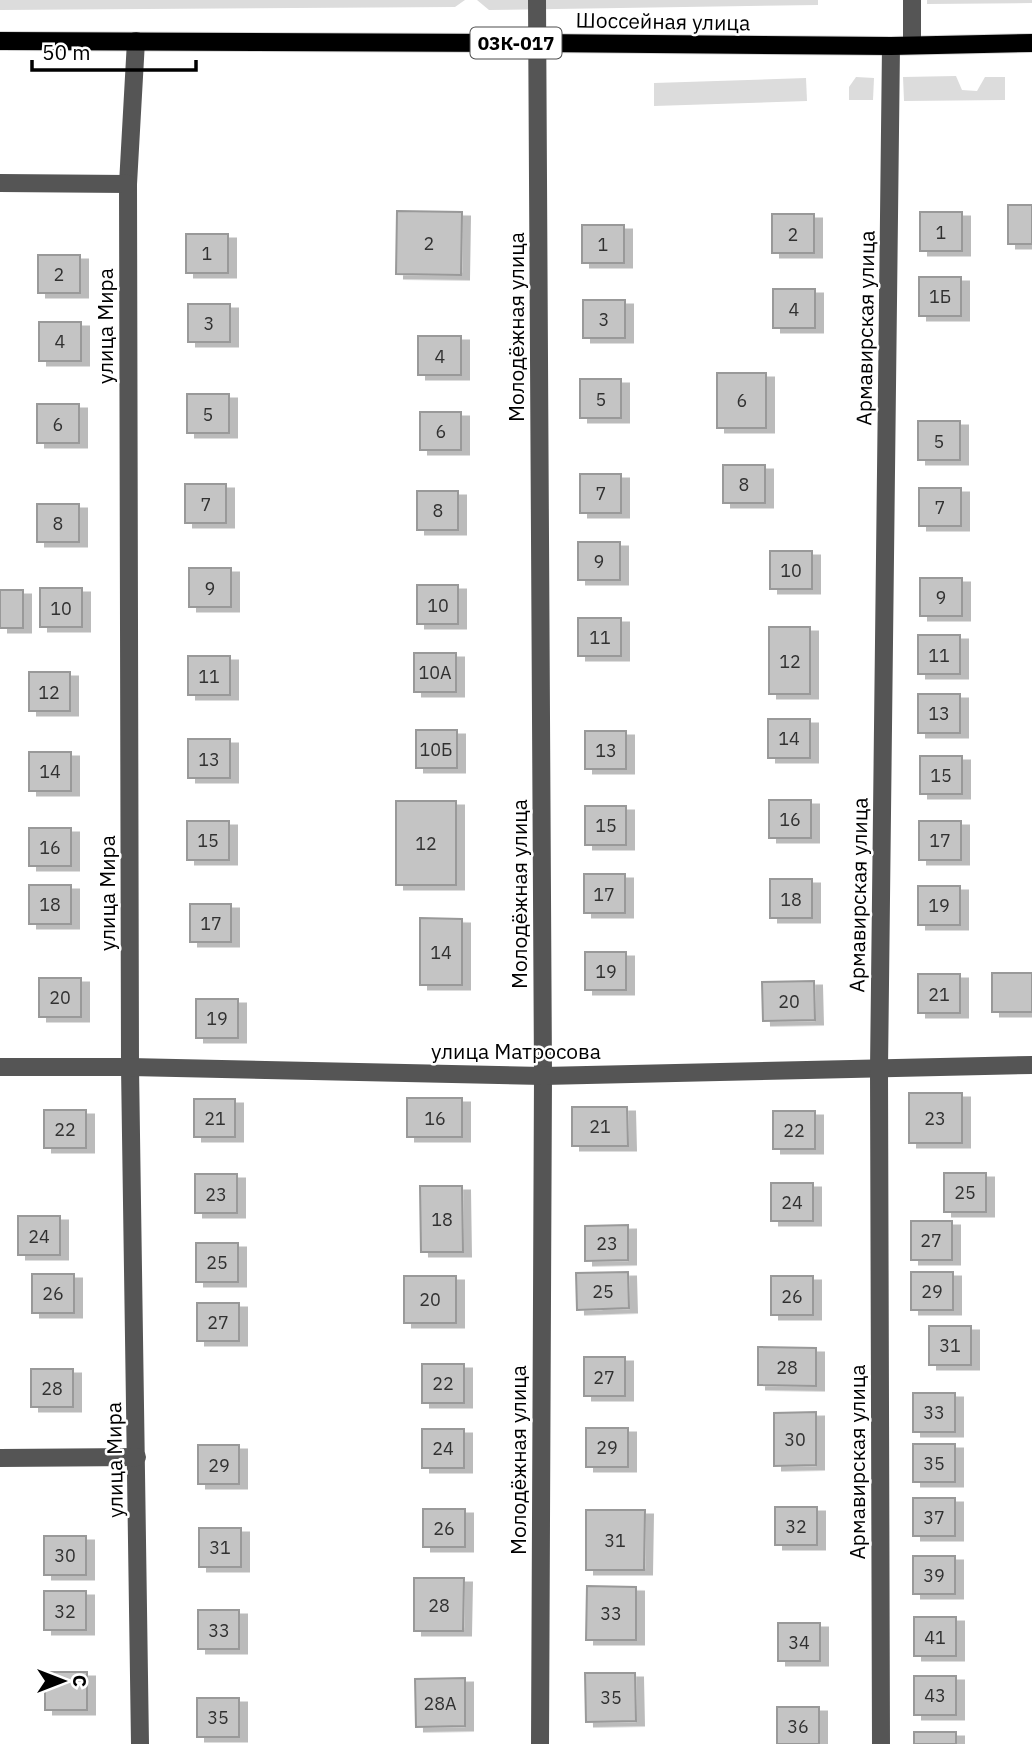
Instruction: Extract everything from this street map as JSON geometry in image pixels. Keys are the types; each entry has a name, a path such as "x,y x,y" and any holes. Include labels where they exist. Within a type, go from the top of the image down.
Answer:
{"main road":[{"name":"Шоссейная улица","path":"0,41 891,46 1032,43"}],"street":[{"name":"Молодёжная улица","path":"537,0 543,1076 540,1744"},
{"path":"912,0 912,45"},
{"name":"улица Мира","path":"136,41 128,184 130,1068 140,1744"},
{"name":"Армавирская улица","path":"881,1744 879,1069 891,46"},
{"path":"0,183 128,184"},
{"name":"улица Матросова","path":"0,1067 543,1076 1032,1065"},
{"path":"0,1458 136,1457"}],"shaded area":[{"path":"0,0 465,0 455,7 0,10"},
{"path":"477,0 818,0 818,5 489,10"},
{"path":"927,0 1032,0 1032,3 927,4"},
{"path":"956,76 962,90 977,91 985,77 1005,77 1005,100 904,101 903,77"},
{"path":"856,77 874,78 873,100 849,100 849,87"},
{"path":"806,78 807,101 654,106 654,83"}],"building":[{"path":"1008,205 1032,205 1032,244 1008,244"},
{"path":"397,211 462,212 461,275 396,274"},
{"path":"920,212 962,212 962,251 920,251"},
{"path":"772,214 814,214 814,253 772,253"},
{"path":"582,225 624,225 624,263 582,263"},
{"path":"186,234 228,234 228,273 186,273"},
{"path":"38,255 80,255 80,293 38,293"},
{"path":"919,277 961,277 961,316 919,316"},
{"path":"773,289 815,289 815,328 773,328"},
{"path":"583,300 625,300 625,338 583,338"},
{"path":"188,304 230,304 230,342 188,342"},
{"path":"39,322 81,322 81,361 39,361"},
{"path":"418,336 461,336 461,375 418,375"},
{"path":"717,373 766,373 766,428 717,428"},
{"path":"580,379 621,379 621,418 580,418"},
{"path":"187,394 229,394 229,433 187,433"},
{"path":"37,404 79,404 79,443 37,443"},
{"path":"420,412 461,412 461,450 420,450"},
{"path":"918,421 960,421 960,460 918,460"},
{"path":"723,465 765,465 765,503 723,503"},
{"path":"580,474 621,474 621,513 580,513"},
{"path":"185,484 226,484 226,523 185,523"},
{"path":"919,488 961,488 961,526 919,526"},
{"path":"417,491 458,491 458,530 417,530"},
{"path":"37,504 79,504 79,542 37,542"},
{"path":"578,542 620,542 620,580 578,580"},
{"path":"770,551 812,551 812,589 770,589"},
{"path":"189,568 231,568 231,607 189,607"},
{"path":"920,578 962,578 962,616 920,616"},
{"path":"417,585 458,585 458,624 417,624"},
{"path":"40,588 82,588 82,627 40,627"},
{"path":"0,590 23,590 23,628 0,628"},
{"path":"578,618 621,618 621,656 578,656"},
{"path":"769,627 810,627 810,694 769,694"},
{"path":"918,635 960,635 960,674 918,674"},
{"path":"414,653 456,653 456,692 414,692"},
{"path":"188,656 230,656 230,695 188,695"},
{"path":"29,672 70,672 70,711 29,711"},
{"path":"918,694 960,694 960,733 918,733"},
{"path":"768,719 810,719 810,758 768,758"},
{"path":"416,730 457,730 457,768 416,768"},
{"path":"585,731 626,731 626,769 585,769"},
{"path":"188,739 230,739 230,778 188,778"},
{"path":"29,752 71,752 71,791 29,791"},
{"path":"920,756 962,756 962,794 920,794"},
{"path":"769,800 811,800 811,838 769,838"},
{"path":"396,801 456,801 456,885 396,885"},
{"path":"585,806 626,806 626,845 585,845"},
{"path":"187,821 229,821 229,860 187,860"},
{"path":"919,821 961,821 961,860 919,860"},
{"path":"29,828 71,828 71,866 29,866"},
{"path":"584,874 625,874 625,913 584,913"},
{"path":"770,879 812,879 812,918 770,918"},
{"path":"29,885 71,885 71,924 29,924"},
{"path":"918,886 960,886 960,925 918,925"},
{"path":"190,904 231,904 231,942 190,942"},
{"path":"420,918 462,919 462,985 420,985"},
{"path":"585,952 626,952 626,990 585,990"},
{"path":"992,973 1032,973 1032,1012 992,1012"},
{"path":"918,974 960,974 960,1013 918,1013"},
{"path":"39,978 81,978 81,1017 39,1017"},
{"path":"814,981 815,1020 763,1021 762,982"},
{"path":"196,999 238,999 238,1038 196,1038"},
{"path":"909,1093 962,1093 962,1143 909,1143"},
{"path":"407,1098 462,1098 462,1137 407,1137"},
{"path":"194,1099 235,1099 235,1137 194,1137"},
{"path":"572,1107 627,1107 628,1146 572,1146"},
{"path":"44,1110 86,1110 86,1148 44,1148"},
{"path":"773,1111 815,1111 815,1149 773,1149"},
{"path":"944,1173 986,1173 986,1212 944,1212"},
{"path":"195,1174 237,1174 237,1213 195,1213"},
{"path":"771,1183 813,1183 813,1221 771,1221"},
{"path":"420,1186 462,1186 463,1252 421,1252"},
{"path":"18,1216 60,1216 60,1255 18,1255"},
{"path":"911,1221 952,1221 952,1260 911,1260"},
{"path":"628,1225 628,1260 585,1261 585,1226"},
{"path":"196,1243 238,1243 238,1282 196,1282"},
{"path":"628,1272 629,1308 577,1310 576,1273"},
{"path":"911,1272 953,1272 953,1310 911,1310"},
{"path":"32,1274 74,1274 74,1313 32,1313"},
{"path":"404,1276 456,1276 456,1323 404,1323"},
{"path":"771,1276 813,1276 813,1315 771,1315"},
{"path":"197,1303 239,1303 239,1341 197,1341"},
{"path":"929,1326 971,1326 971,1365 929,1365"},
{"path":"758,1347 816,1348 816,1386 758,1385"},
{"path":"584,1357 625,1357 625,1396 584,1396"},
{"path":"422,1364 464,1364 464,1403 422,1403"},
{"path":"31,1369 73,1369 73,1407 31,1407"},
{"path":"913,1393 955,1393 955,1432 913,1432"},
{"path":"816,1412 816,1465 774,1466 774,1413"},
{"path":"586,1428 628,1428 628,1467 586,1467"},
{"path":"422,1429 464,1429 464,1468 422,1468"},
{"path":"913,1444 955,1444 955,1482 913,1482"},
{"path":"198,1445 239,1445 239,1484 198,1484"},
{"path":"913,1498 955,1498 955,1536 913,1536"},
{"path":"775,1507 817,1507 817,1545 775,1545"},
{"path":"423,1509 465,1509 465,1547 423,1547"},
{"path":"586,1510 645,1510 644,1570 586,1570"},
{"path":"199,1528 241,1528 241,1567 199,1567"},
{"path":"44,1536 86,1536 86,1575 44,1575"},
{"path":"913,1556 955,1556 955,1594 913,1594"},
{"path":"414,1578 464,1578 463,1631 414,1631"},
{"path":"587,1586 636,1587 636,1640 586,1640"},
{"path":"44,1591 86,1591 86,1630 44,1630"},
{"path":"198,1610 239,1610 239,1649 198,1649"},
{"path":"914,1617 956,1617 956,1656 914,1656"},
{"path":"778,1623 820,1623 820,1661 778,1661"},
{"path":"45,1672 87,1672 87,1710 45,1710"},
{"path":"585,1673 635,1673 636,1721 586,1722"},
{"path":"914,1676 956,1676 956,1715 914,1715"},
{"path":"465,1678 465,1726 416,1727 415,1679"},
{"path":"197,1698 239,1698 239,1737 197,1737"},
{"path":"777,1707 819,1707 819,1744 777,1744"},
{"path":"914,1732 956,1732 956,1744 914,1744"}]}
